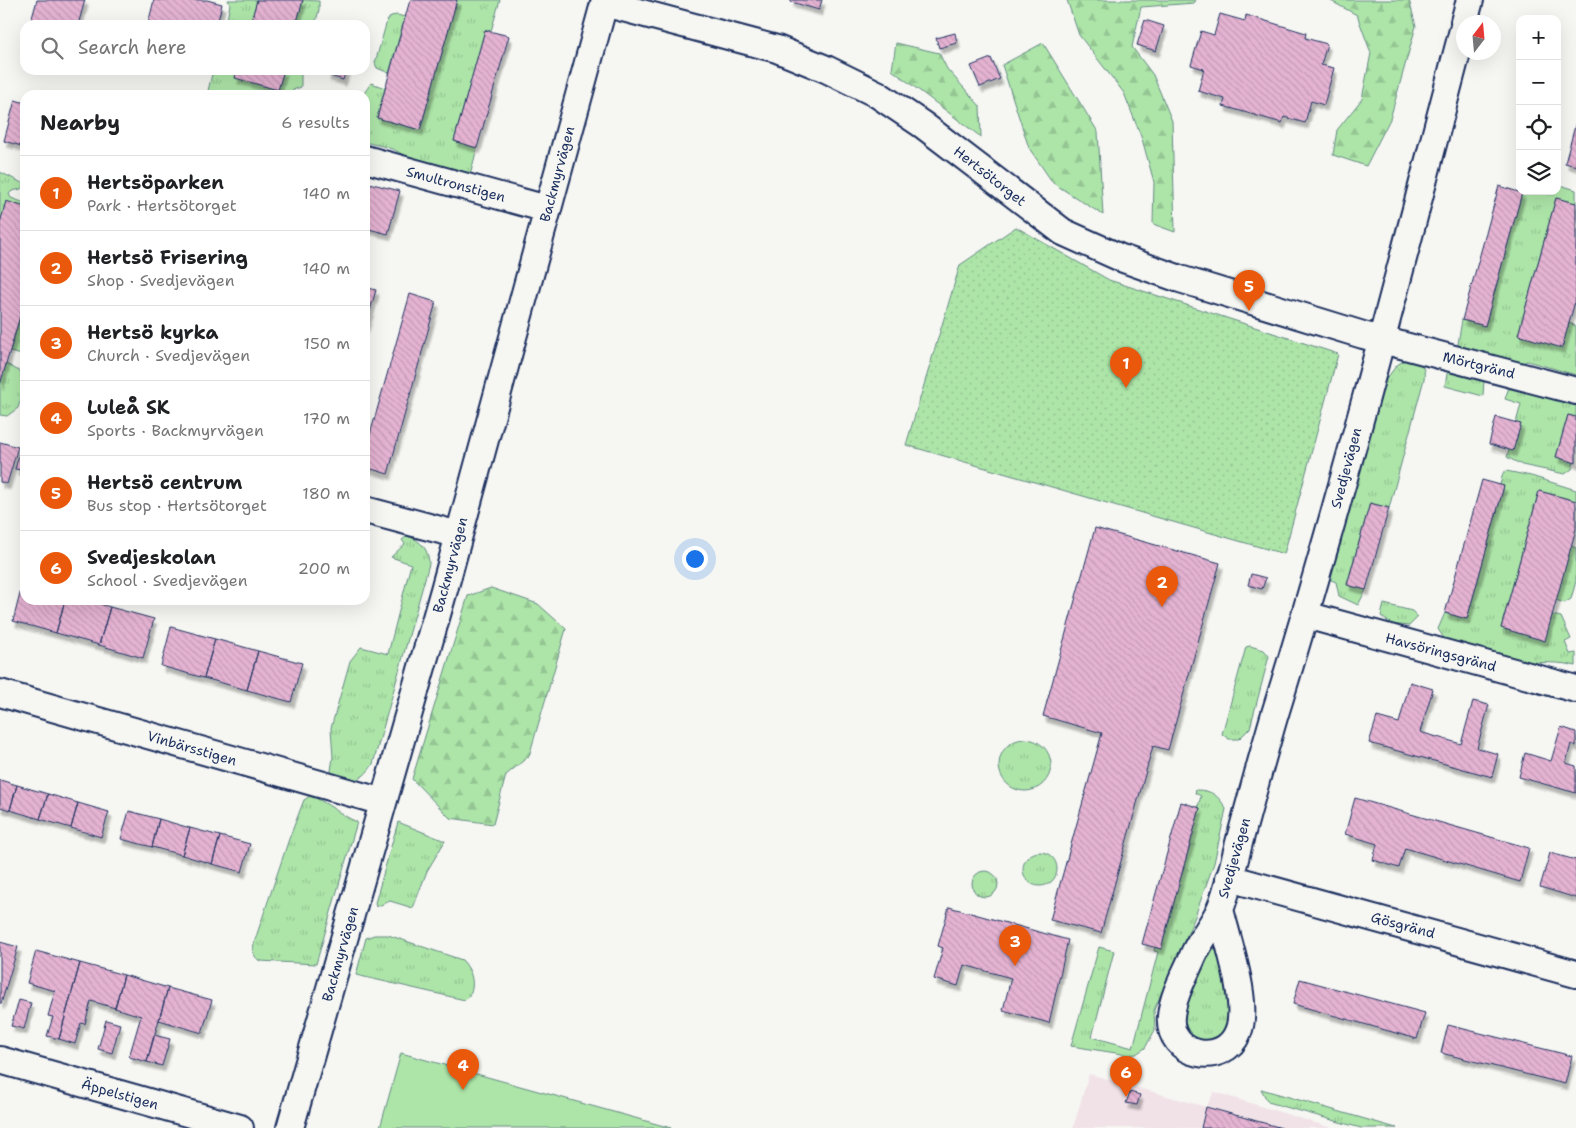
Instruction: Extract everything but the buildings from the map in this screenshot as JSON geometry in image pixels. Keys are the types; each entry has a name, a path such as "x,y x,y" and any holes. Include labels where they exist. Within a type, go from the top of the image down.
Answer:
{"street":[{"name":"Svedjevägen","path":"1466,15 1470,0"},
{"name":"Backmyrvägen","path":"290,1128 459,535 604,1"},
{"name":"Hertsötorget","path":"604,1 776,49 826,69 877,94 923,125 1063,232 1083,242 1180,279 1381,340"},
{"name":"Svedjevägen","path":"1220,908 1240,992 1242,1013 1240,1028 1234,1042 1221,1051 1202,1054 1180,1045 1172,1033 1171,1017 1176,995 1197,947 1220,908 1229,878 1262,756 1306,615 1456,54"},
{"name":"Smultronstigen","path":"370,161 547,209"},
{"name":"Mörtgränd","path":"1381,340 1576,391"},
{"path":"370,511 459,535"},
{"name":"Havsöringsgränd","path":"1306,615 1576,689"},
{"name":"Vinbärsstigen","path":"0,693 383,802"},
{"name":"Gösgränd","path":"1229,878 1576,974"},
{"name":"Äppelstigen","path":"0,1060 240,1128"}],"shaded area":[{"path":"1089,1074 1206,1107 1214,1092 1332,1128 1073,1128"}],"green space":[{"path":"228,0 257,0 251,20 227,20 230,4"},
{"path":"303,0 319,1 316,20 297,20"},
{"path":"457,0 500,0 491,31 485,30 454,141 477,148 471,172 467,175 406,160 399,152 370,143 370,90 366,90 371,83 385,88 377,118 420,130"},
{"path":"1067,0 1196,0 1194,3 1141,7 1132,47 1153,75 1172,121 1175,232 1153,224 1154,182 1142,139 1124,93 1079,35"},
{"path":"1329,0 1409,0 1416,26 1390,119 1366,166 1333,155 1337,130 1362,99 1371,53 1357,15"},
{"path":"391,16 405,17 389,73 377,68 375,63 387,21"},
{"path":"896,43 939,53 947,69 980,106 981,137 892,70"},
{"path":"1043,43 1098,132 1103,215 1053,183 1029,148 1002,65"},
{"path":"212,75 236,75 236,78 278,90 208,90"},
{"path":"282,75 301,75 301,87 293,90 278,90"},
{"path":"0,172 20,182 20,189 12,191 9,194 11,198 20,201 20,206 6,202 0,223"},
{"path":"1561,185 1576,190 1576,203 1556,198 1518,335 1562,347 1569,323 1576,326 1576,375 1527,361 1519,365 1461,349 1458,344 1462,320 1485,326 1521,195 1561,195"},
{"path":"1016,227 1109,280 1338,354 1284,554 906,445 960,265"},
{"path":"20,317 20,354 10,352"},
{"path":"1408,358 1416,361 1423,367 1424,379 1389,508 1370,503 1347,584 1366,590 1358,605 1339,596 1336,582 1329,579 1384,382 1397,365"},
{"path":"6,364 20,371 20,402 18,408 7,416 0,415 0,385"},
{"path":"1451,370 1484,380 1483,396 1445,386 1447,374"},
{"path":"1512,387 1576,402 1576,417 1568,415 1556,457 1574,462 1572,469 1565,474 1522,465 1507,457 1521,404 1505,399 1508,390"},
{"path":"1506,471 1531,476 1576,490 1576,501 1539,491 1501,628 1544,640 1552,615 1561,617 1571,639 1565,642 1570,654 1576,653 1576,666 1525,661 1495,654 1445,640 1438,629 1445,613 1467,619 1504,486 1500,485 1503,473"},
{"path":"407,536 423,546 428,554 429,564 373,764 364,775 355,780 344,781 330,778 333,757 331,728 350,661 361,647 388,654 411,564 391,557 405,544 402,540"},
{"path":"1571,546 1576,548 1576,581 1571,599 1564,603 1556,600"},
{"path":"491,588 538,604 566,629 529,756 506,775 493,824 450,818 412,779 468,596"},
{"path":"1384,604 1412,611 1418,617 1409,626 1391,624 1381,616"},
{"path":"1250,646 1264,650 1269,656 1250,728 1239,739 1229,739 1222,734 1246,647"},
{"path":"1020,739 1030,739 1039,743 1047,751 1051,765 1047,779 1039,787 1030,791 1020,791 1011,787 1003,779 999,770 999,760 1003,751 1011,743"},
{"path":"1196,790 1211,793 1221,801 1226,809 1214,863 1194,919 1154,1010 1155,1030 1145,1048 1136,1054 1129,1055 1071,1046 1099,947 1114,951 1092,1037 1133,1048 1158,952 1154,951 1155,947 1161,949 1200,808 1198,807 1201,796 1195,793"},
{"path":"310,796 357,822 316,964 260,961 253,952 255,941 289,839 304,800"},
{"path":"398,822 445,841 427,871 413,908 390,901 376,907 375,903"},
{"path":"1040,852 1047,853 1052,857 1056,862 1056,876 1052,881 1047,885 1040,886 1033,885 1028,881 1024,876 1023,869 1024,862 1028,857 1033,853"},
{"path":"985,871 994,875 998,884 994,893 985,897 976,893 972,884 976,875"},
{"path":"374,935 388,935 462,960 471,974 472,985 469,996 465,1000 356,975 366,938"},
{"path":"1214,948 1226,979 1231,1015 1223,1038 1202,1044 1186,1032 1183,1025 1184,1015 1190,992 1210,951"},
{"path":"401,1053 671,1128 380,1128"},
{"path":"1261,1089 1396,1128 1361,1128 1268,1102"}],"place":[{"name":"Hertsö centrum","path":"1249,311"},
{"name":"Hertsöparken","path":"1126,388"},
{"name":"Hertsö Frisering","path":"1162,607"},
{"name":"Hertsö kyrka","path":"1015,966"},
{"name":"Luleå SK","path":"463,1090"},
{"name":"Svedjeskolan","path":"1126,1097"}]}
